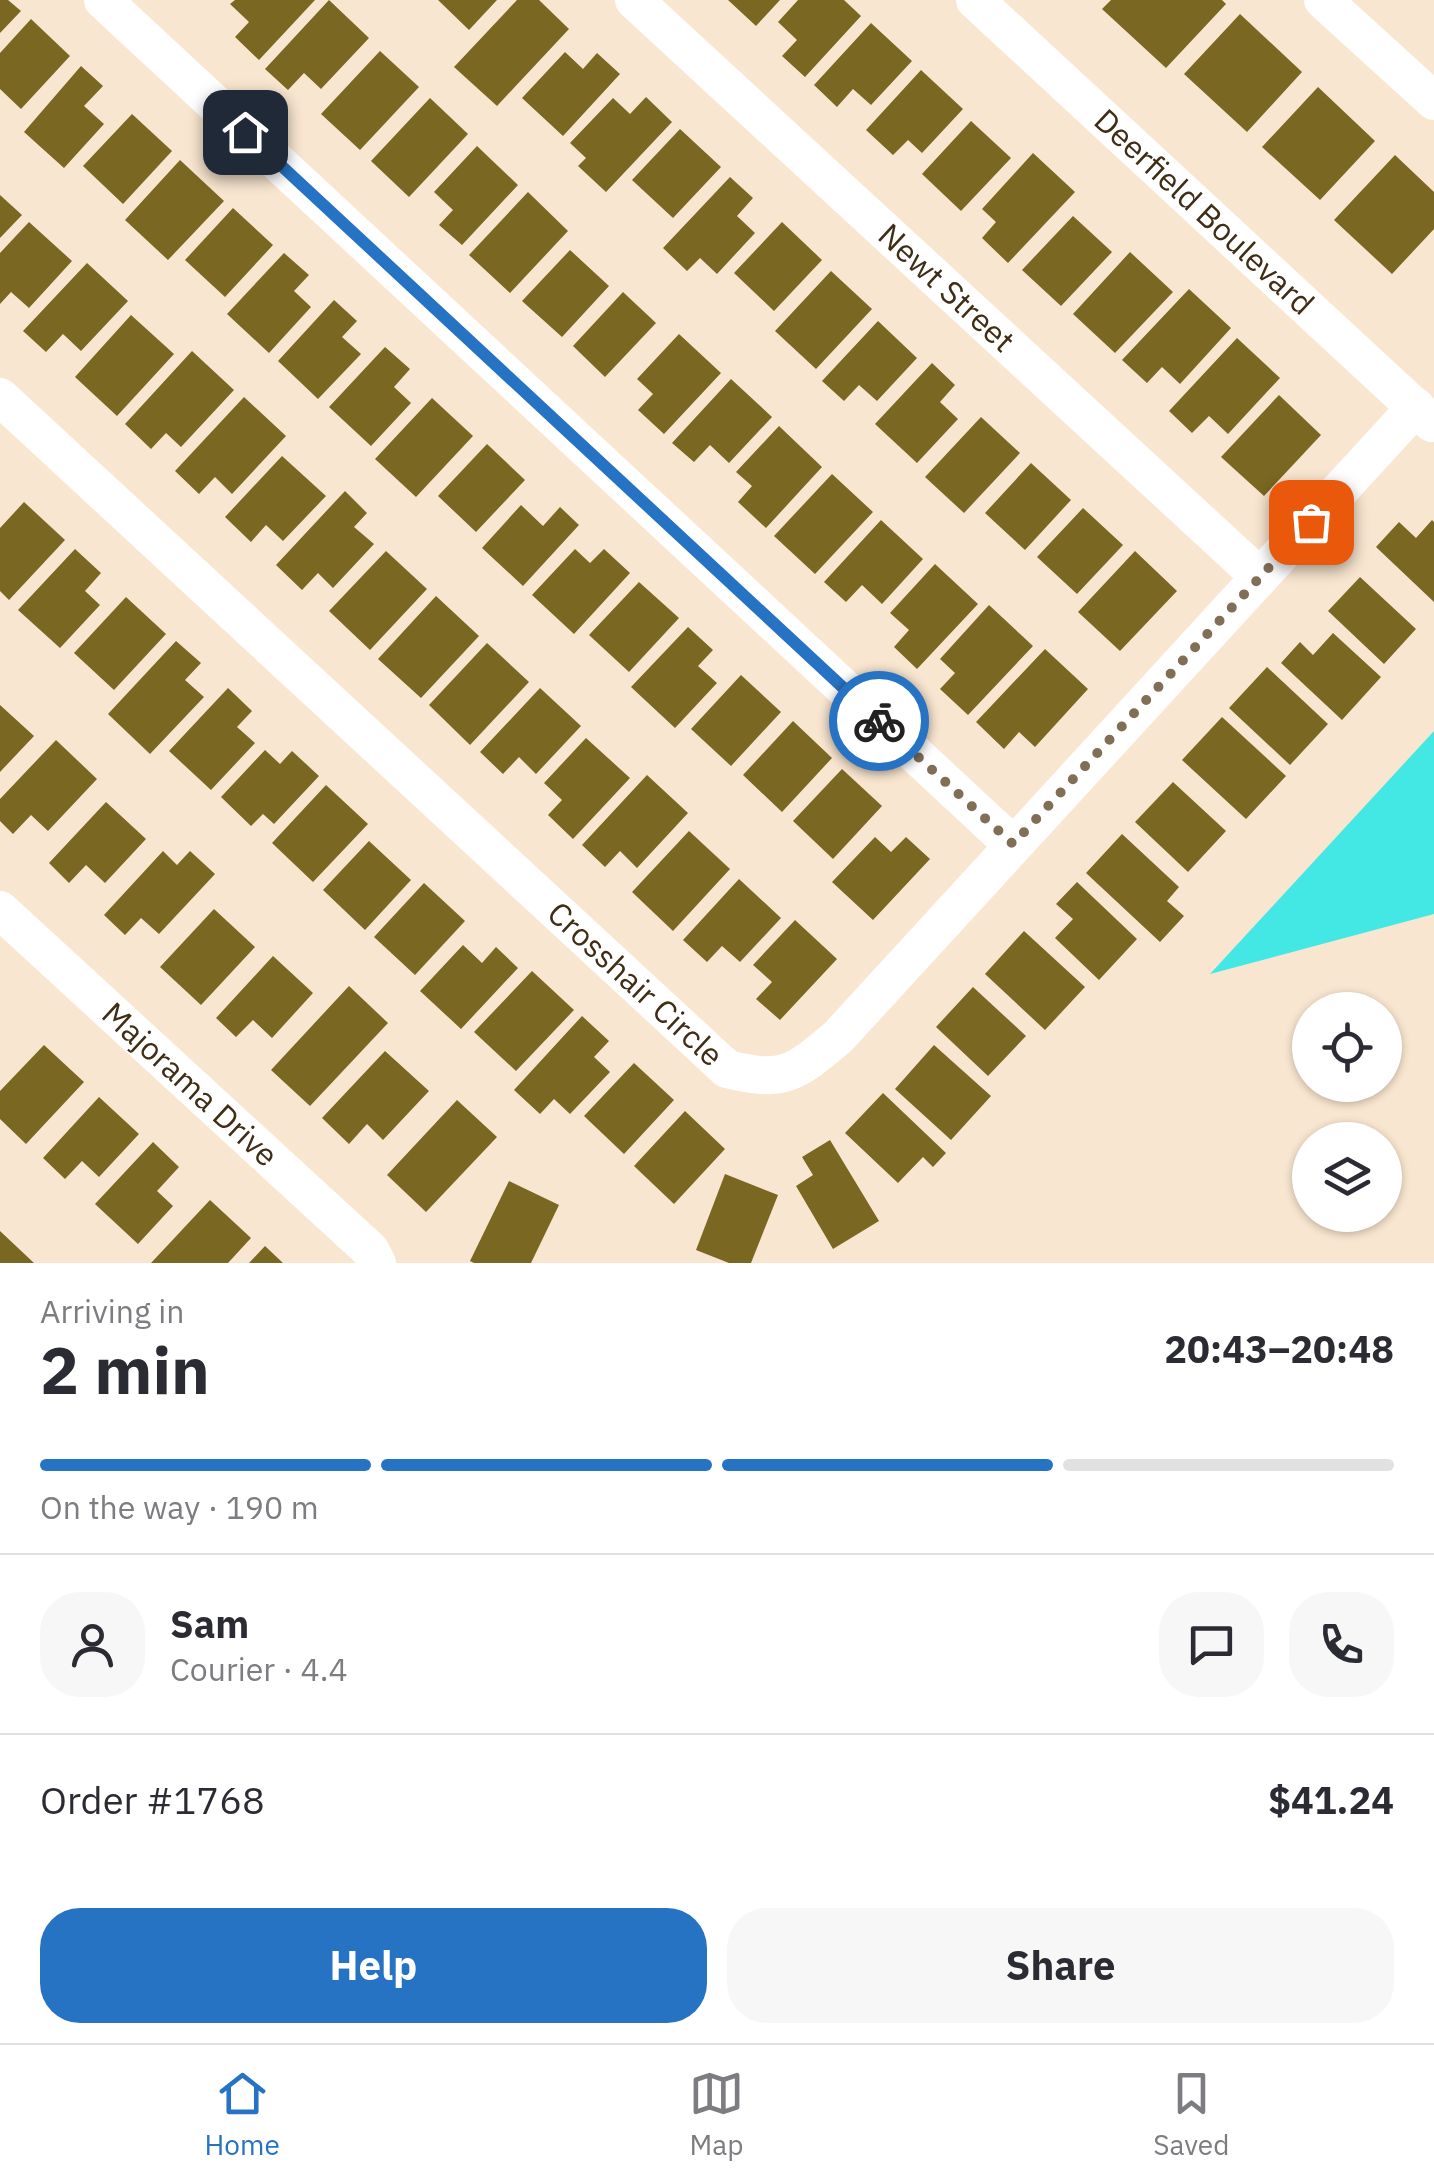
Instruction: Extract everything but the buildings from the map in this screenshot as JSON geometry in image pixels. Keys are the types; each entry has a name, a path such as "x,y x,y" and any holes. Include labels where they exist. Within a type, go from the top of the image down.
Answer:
{"street":[{"path":"103,0 1013,844"},
{"name":"Newt Street","path":"634,0 1260,578"},
{"name":"Deerfield Boulevard","path":"975,0 1425,416"},
{"path":"1324,0 1434,101"},
{"name":"Crosshair Circle","path":"0,397 727,1069 767,1078 797,1071 838,1036 1260,578 1425,416"},
{"name":"Majorama Drive","path":"0,910 370,1250 377,1263"}],"water":[{"path":"1434,731 1434,914 1210,974"}],"way so far":[{"path":"879,721 1013,844 1311,522"}],"route":[{"path":"245,132 879,721"}]}
